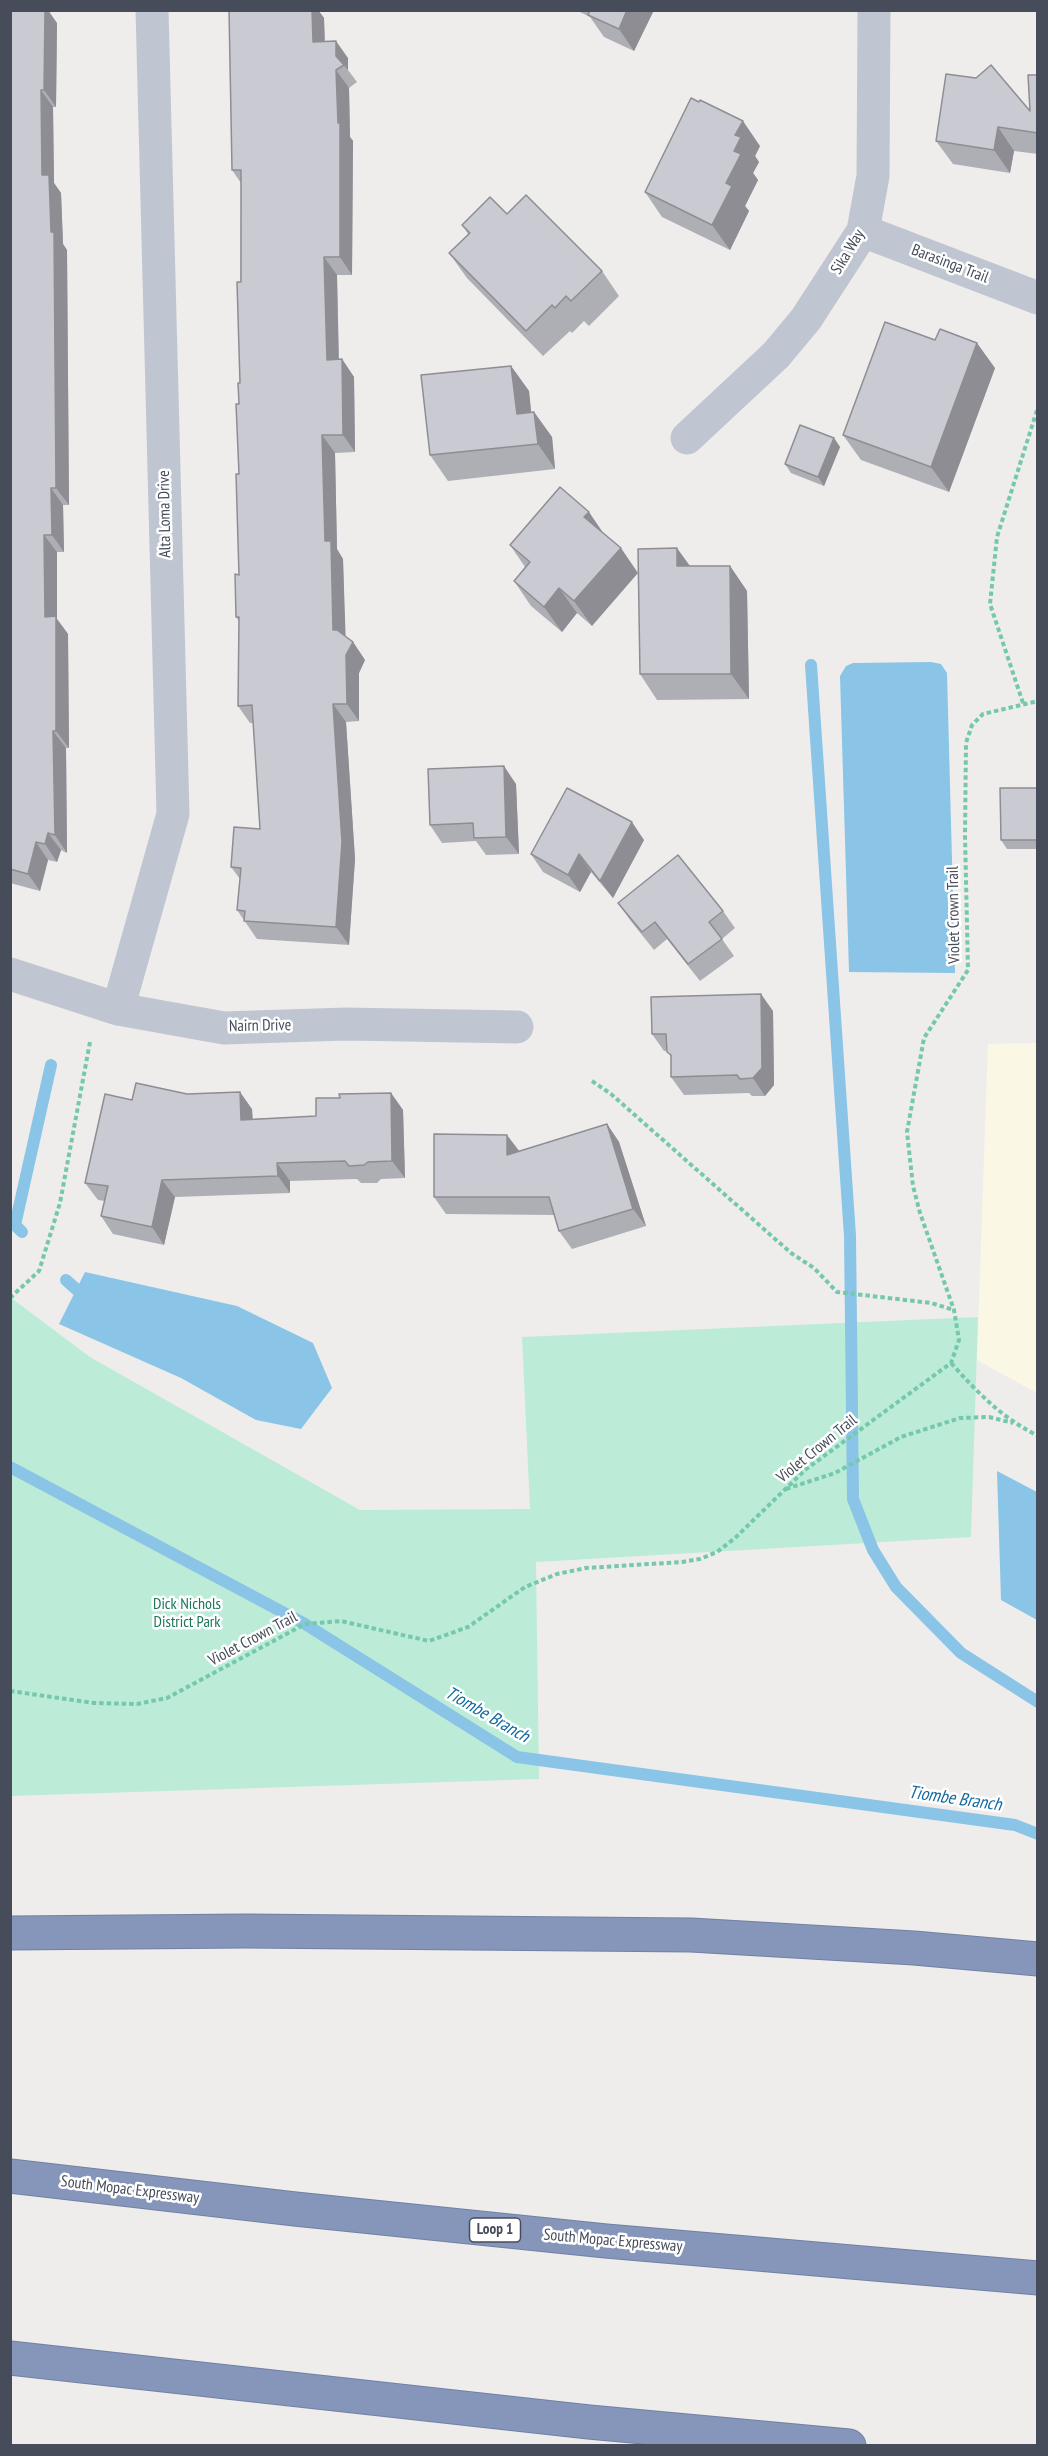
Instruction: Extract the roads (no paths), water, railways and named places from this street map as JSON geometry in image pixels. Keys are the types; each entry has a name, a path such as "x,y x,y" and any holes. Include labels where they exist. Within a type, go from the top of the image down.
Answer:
{"highway":[{"path":"10,1933 258,1931 691,1935 914,1948 1038,1959"},
{"name":"South Mopac Expressway","path":"10,2176 295,2209 606,2241 1038,2278"},
{"path":"10,2358 589,2422 849,2445"}],"street":[{"name":"Alta Loma Drive","path":"118,1009 172,814 152,10"},
{"name":"Sika Way","path":"687,438 776,355 806,319 863,231 873,176 874,10"},
{"name":"Barasinga Trail","path":"863,231 1038,298"},
{"name":"Nairn Drive","path":"10,974 118,1009 224,1028 346,1024 517,1027"}],"water":[{"path":"931,662 941,664 947,673 955,973 849,972 840,676 846,666 853,663"},
{"path":"85,1272 237,1306 313,1343 332,1388 301,1429 256,1420 181,1378 59,1324"},
{"path":"997,1471 1037,1492 1037,1620 1001,1600"}],"waterway":[{"path":"811,665 850,1236 853,1499 873,1550 896,1587 961,1653 1038,1702"},
{"path":"22,1232 15,1225 51,1065"},
{"path":"66,1280 77,1290"},
{"name":"Tiombe Branch","path":"10,1467 305,1624 517,1757 1015,1825 1038,1834"}],"park label":[{"name":"Dick Nichols District Park","path":"187,1613"}]}
